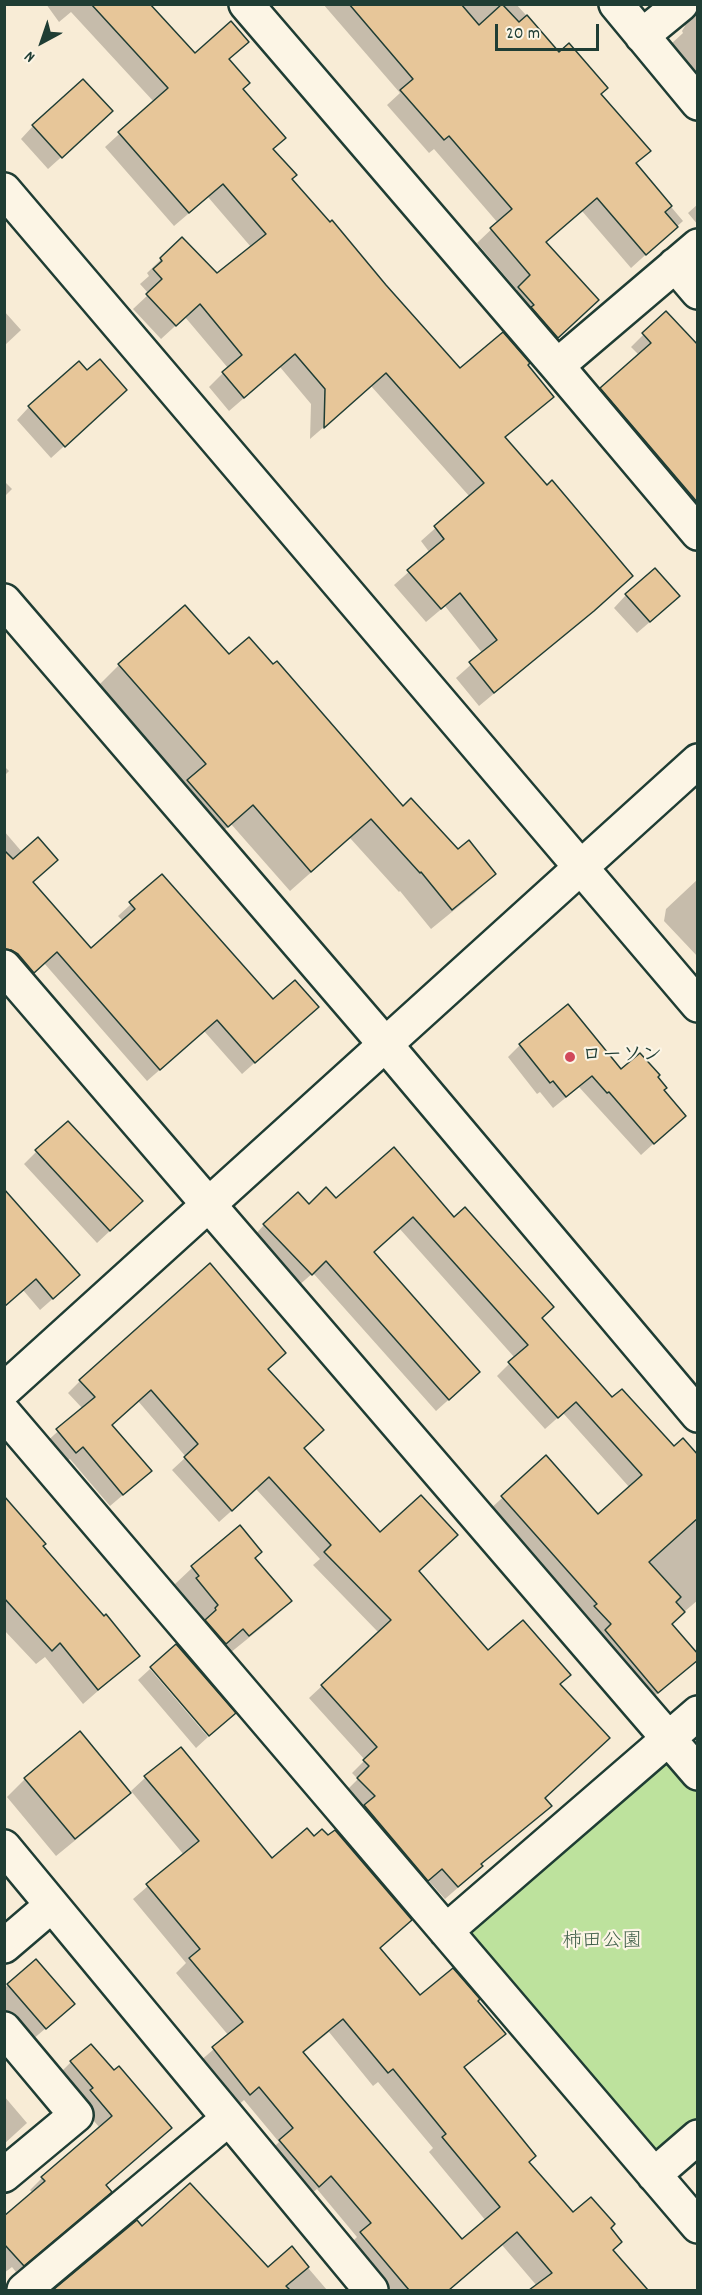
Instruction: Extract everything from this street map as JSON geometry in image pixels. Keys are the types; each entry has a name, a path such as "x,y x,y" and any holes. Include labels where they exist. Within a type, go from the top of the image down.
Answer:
{"street":[{"path":"616,4 698,103"},
{"path":"642,36 681,4"},
{"path":"252,7 698,533"},
{"path":"9,204 698,1005"},
{"path":"557,366 686,256 698,291"},
{"path":"4,601 385,1044 698,1415"},
{"path":"4,1390 698,761"},
{"path":"4,967 698,1773"},
{"path":"4,1413 698,2226"},
{"path":"446,1931 698,1713"},
{"path":"4,1847 371,2290"},
{"path":"4,1946 52,1905"},
{"path":"4,2029 76,2115 4,2175"},
{"path":"24,2290 228,2119"},
{"path":"654,2175 698,2137"}],"green space":[{"name":"柿田公園","path":"671,1758 697,1791 697,2120 657,2155 464,1934"}],"building":[{"path":"91,4 150,4 195,53 231,21 249,42 229,59 250,83 243,89 286,138 273,149 297,175 292,179 330,222 332,220 460,368 503,332 530,363 528,365 554,397 505,437 547,485 552,480 633,576 494,693 469,662 497,640 460,593 441,609 407,570 444,539 434,526 484,483 386,373 324,428 325,389 295,354 244,398 222,372 242,355 200,304 176,326 146,294 162,279 153,269 162,261 160,258 182,237 217,273 266,234 223,184 189,213 118,132 168,88"},
{"path":"349,4 461,4 479,25 502,4 519,22 527,15 559,52 569,43 608,88 601,94 651,151 636,163 672,206 665,212 678,227 646,255 597,198 546,242 599,300 558,338 531,307 534,305 518,287 530,275 490,228 512,209 449,136 444,140 400,90 413,79"},
{"path":"83,79 113,111 62,158 32,125"},
{"path":"666,311 698,345 698,503 600,388 651,343 642,333"},
{"path":"100,359 127,390 65,447 28,406 79,361 87,370"},
{"path":"655,568 680,596 650,622 625,594"},
{"path":"185,605 229,654 249,637 273,664 277,661 403,806 411,798 458,849 469,840 496,874 452,910 421,872 371,819 311,872 253,805 228,827 187,780 206,764 118,664"},
{"path":"38,837 58,860 33,882 91,948 135,909 129,902 162,874 273,999 295,980 319,1007 255,1063 217,1020 160,1070 57,952 34,973 18,954 4,949 4,850 13,859"},
{"path":"568,1004 621,1069 640,1053 660,1075 658,1077 667,1088 664,1090 686,1116 654,1144 592,1076 566,1097 553,1081 550,1083 519,1044"},
{"path":"68,1121 143,1201 110,1231 35,1150"},
{"path":"394,1147 454,1217 465,1207 554,1307 542,1318 612,1397 622,1389 674,1446 683,1438 698,1455 698,1518 649,1562 681,1597 676,1602 685,1612 672,1624 698,1654 698,1660 658,1693 605,1630 611,1624 594,1606 597,1604 501,1496 546,1455 598,1514 642,1475 576,1402 558,1418 508,1362 528,1345 413,1217 374,1252 480,1372 449,1400 326,1261 312,1275 263,1224 298,1192 309,1204 326,1187 336,1198"},
{"path":"4,1189 80,1275 53,1299 36,1279 4,1307"},
{"path":"210,1263 286,1353 268,1369 324,1430 304,1448 380,1532 421,1495 458,1535 419,1571 488,1650 523,1620 571,1675 560,1684 610,1738 545,1798 552,1806 481,1864 483,1866 458,1887 442,1869 428,1881 364,1805 375,1796 357,1778 369,1766 363,1760 377,1747 321,1685 391,1620 324,1552 331,1545 269,1477 232,1511 184,1457 198,1444 151,1390 112,1425 152,1471 123,1495 83,1447 76,1453 56,1429 95,1397 79,1380"},
{"path":"4,1496 46,1544 43,1546 104,1616 106,1614 140,1656 98,1690 60,1643 52,1651 4,1598"},
{"path":"240,1525 262,1552 255,1558 292,1601 249,1636 243,1629 226,1644 205,1620 218,1605 196,1578 199,1576 191,1566"},
{"path":"176,1644 236,1713 209,1736 150,1667"},
{"path":"80,1731 131,1793 75,1839 24,1778"},
{"path":"181,1747 272,1858 307,1828 314,1836 322,1829 328,1835 335,1830 412,1920 380,1948 420,1995 453,1968 480,1999 478,2001 506,2034 464,2067 536,2156 529,2162 573,2212 591,2197 615,2224 611,2228 622,2242 613,2250 648,2290 529,2290 552,2273 517,2232 449,2290 409,2290 360,2232 371,2223 331,2176 319,2187 279,2140 293,2128 259,2087 250,2095 212,2047 243,2022 189,1958 200,1949 146,1884 199,1841 144,1776","holes":["343,2019 388,2073 393,2069 446,2134 442,2137 500,2207 462,2239 303,2052"]},
{"path":"36,1959 75,2004 46,2029 7,1984"},
{"path":"91,2044 114,2070 119,2066 172,2128 106,2185 112,2192 24,2266 4,2244 4,2216 45,2181 41,2177 112,2116 90,2090 93,2088 70,2061"},
{"path":"190,2183 268,2267 292,2246 309,2267 286,2286 290,2290 53,2290 137,2220 142,2226"}],"place":[{"name":"ローソン","path":"570,1057"}]}
